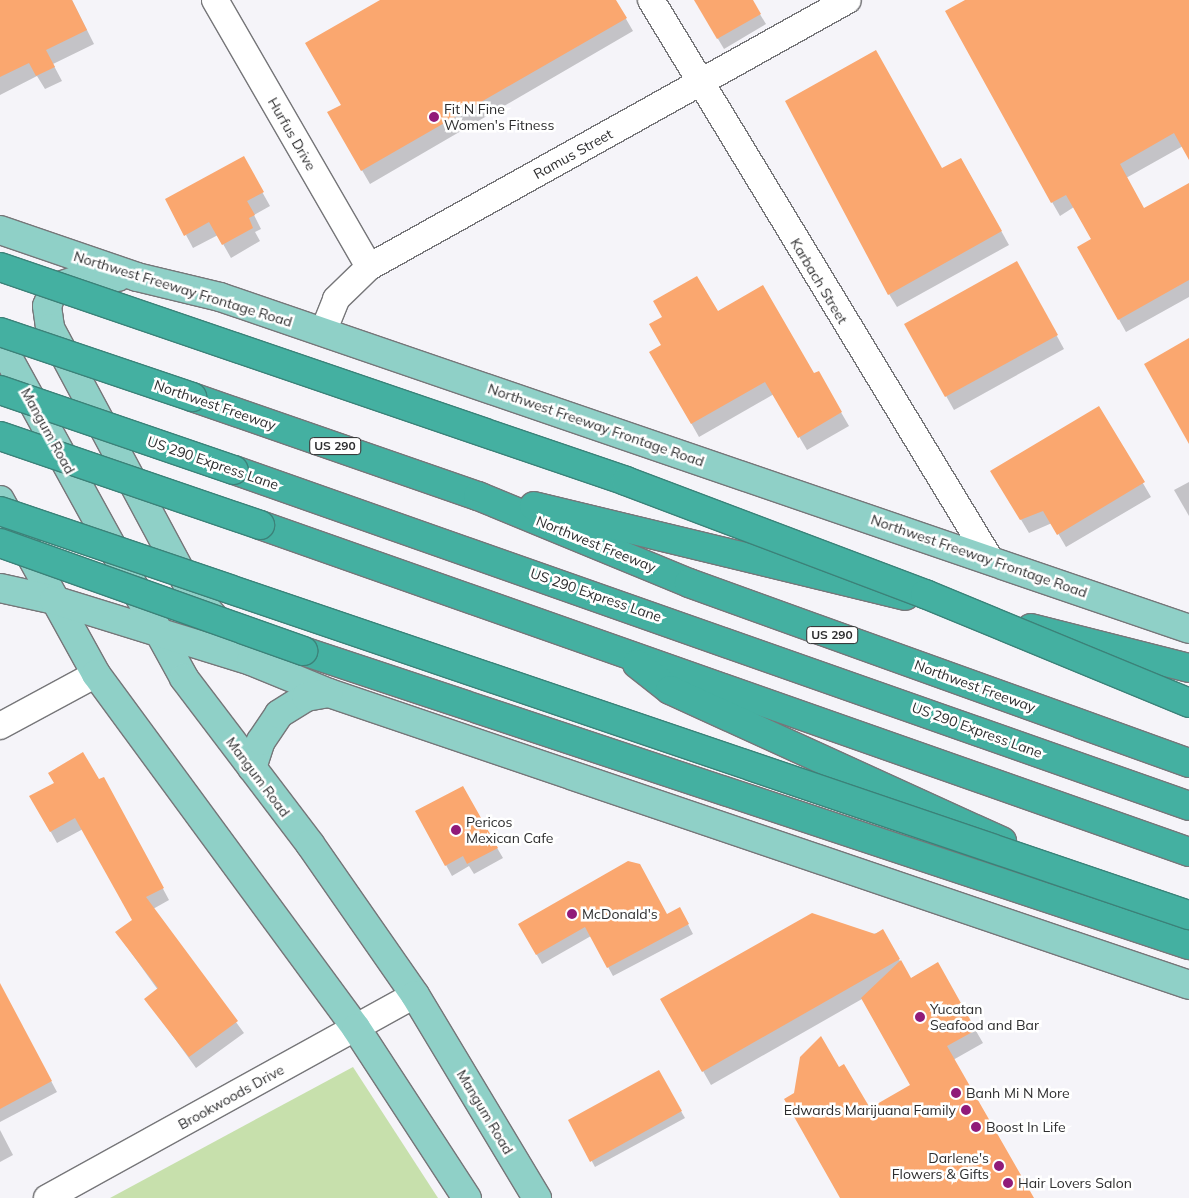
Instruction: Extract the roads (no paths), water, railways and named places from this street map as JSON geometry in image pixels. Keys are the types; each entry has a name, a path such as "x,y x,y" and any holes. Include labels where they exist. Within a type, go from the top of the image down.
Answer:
{"highway":[{"path":"0,267 626,480 925,594 1189,703"},
{"name":"Northwest Freeway","path":"0,332 478,496 689,583 1189,764"},
{"name":"US 290 Express Lane","path":"0,390 234,470 1189,806"},
{"path":"0,436 618,649 1189,852"},
{"path":"478,496 583,515 1189,668"},
{"path":"0,511 1189,915"},
{"path":"0,543 303,651 1189,945"},
{"path":"618,649 670,690 1189,926"}],"main road":[{"name":"Northwest Freeway Frontage Road","path":"0,230 137,277 220,297 990,559 1189,629"},
{"path":"137,277 84,278 54,288 47,306 50,328 191,591 252,661"},
{"name":"Mangum Road","path":"0,343 184,678 252,768 415,995 536,1198"},
{"path":"0,500 96,674 356,1028 467,1198"},
{"path":"0,588 54,600 252,661 329,693 1189,985"},
{"path":"252,768 261,741 279,714 306,697 329,693"}],"street":[{"name":"Hurfus Drive","path":"215,0 369,267"},
{"name":"Karbach Street","path":"651,0 699,85 990,559"},
{"name":"Ramus Street","path":"323,332 336,299 369,267 699,85 848,0"},
{"path":"0,726 96,674"},
{"name":"Brookwoods Drive","path":"46,1198 415,995"}],"place":[{"name":"Fit N Fine Women's Fitness","path":"434,117"},
{"name":"Pericos Mexican Cafe","path":"456,830"},
{"name":"McDonald's","path":"572,914"},
{"name":"Yucatan Seafood and Bar","path":"920,1017"},
{"name":"Banh Mi N More","path":"956,1093"},
{"name":"Edwards Marijuana Family","path":"966,1110"},
{"name":"Boost In Life","path":"976,1127"},
{"name":"Darlene's Flowers & Gifts","path":"999,1166"},
{"name":"Hair Lovers Salon","path":"1008,1183"}]}
